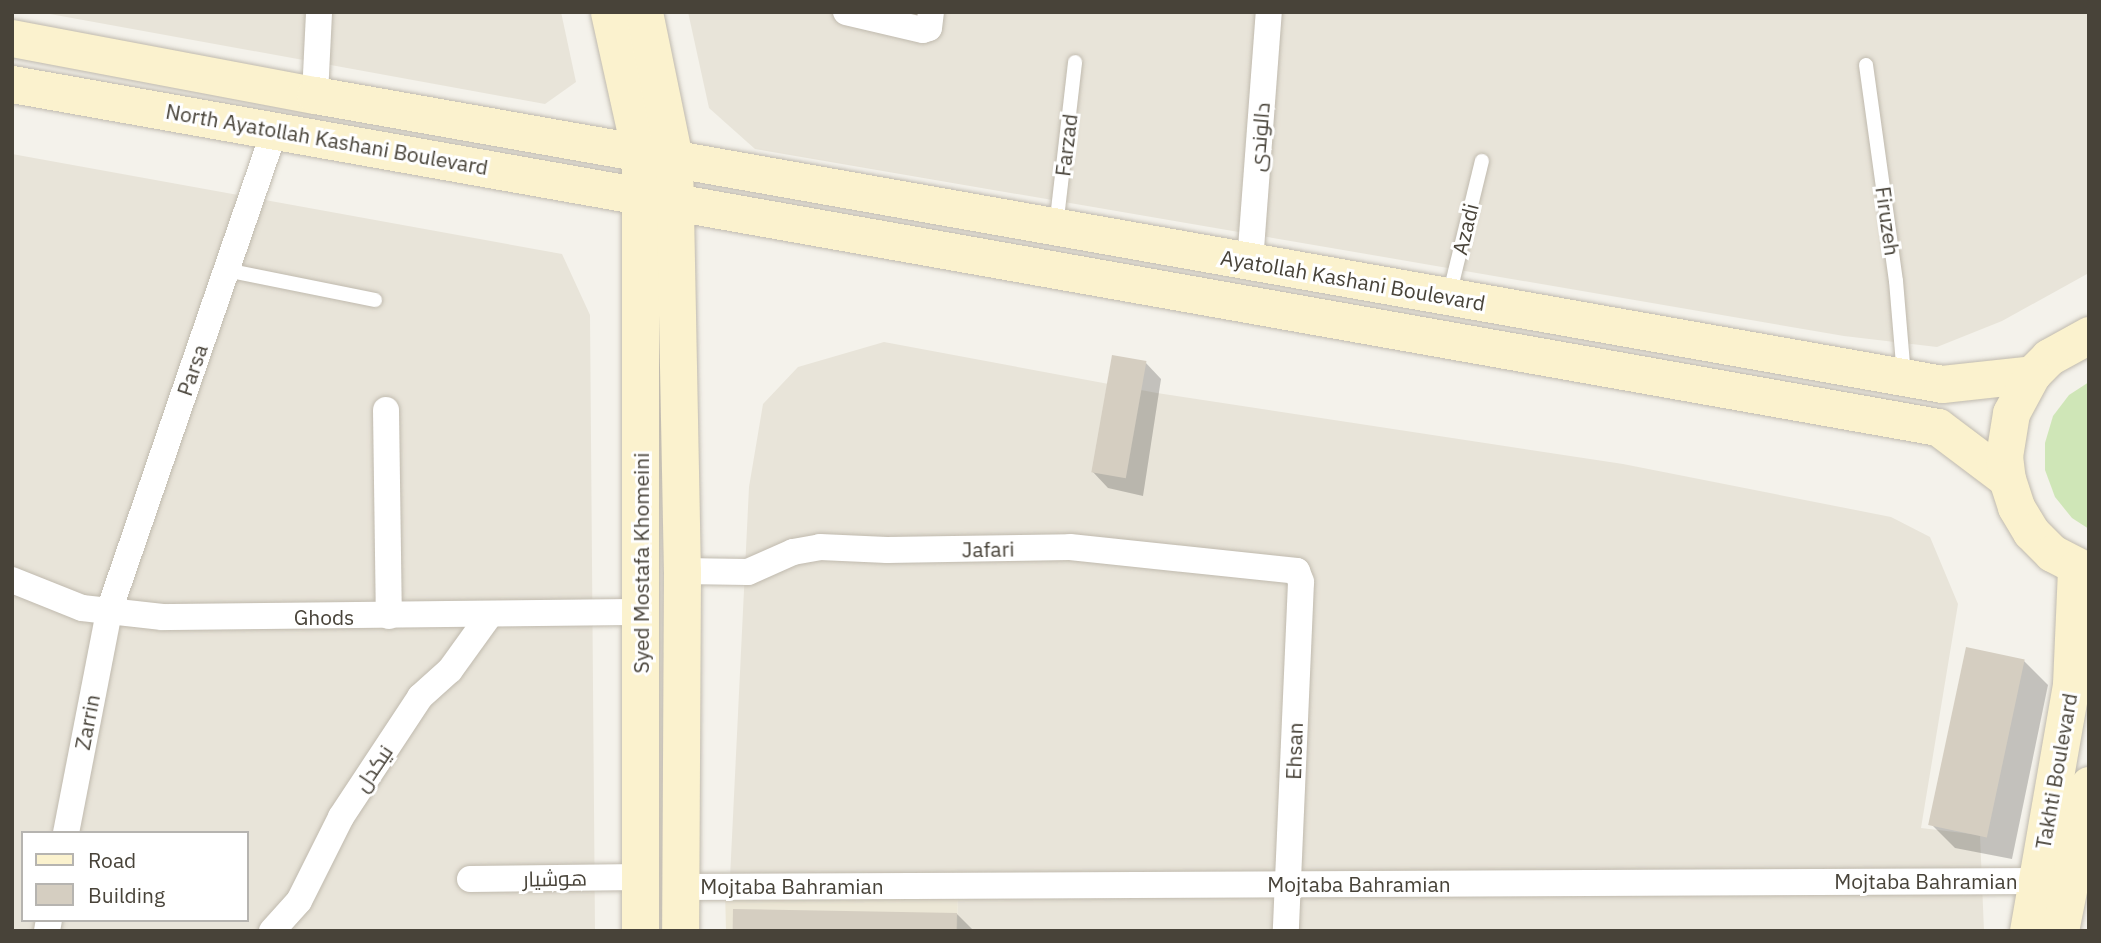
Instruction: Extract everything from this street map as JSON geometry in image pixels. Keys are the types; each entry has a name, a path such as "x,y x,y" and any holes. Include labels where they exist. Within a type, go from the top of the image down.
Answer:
{"main road":[{"path":"609,12 657,155"},
{"path":"644,12 657,155 658,198"},
{"name":"North Ayatollah Kashani Boulevard","path":"12,38 657,155"},
{"name":"North Ayatollah Kashani Boulevard","path":"12,84 658,198"},
{"name":"Ayatollah Kashani Boulevard","path":"657,155 1942,384 2032,374"},
{"name":"Ayatollah Kashani Boulevard","path":"658,198 1938,427 2007,479"},
{"name":"Syed Mostafa Khomeini","path":"658,198 682,571 680,931"},
{"name":"Syed Mostafa Khomeini","path":"640,931 641,612 658,198"},
{"path":"2083,570 2052,553 2031,532 2016,506 2007,479 2004,456 2008,424 2020,392 2032,374 2049,357 2089,335"},
{"name":"Takhti Boulevard","path":"2028,931 2071,684 2083,570"},
{"name":"Takhti Boulevard","path":"2060,931 2089,785"}],"street":[{"path":"315,95 319,12"},
{"path":"846,12 923,30 929,27 932,12"},
{"name":"دالوندی","path":"1250,262 1269,12"},
{"name":"Parsa","path":"109,611 275,129"},
{"path":"386,410 389,616"},
{"name":"Jafari","path":"682,571 748,572 793,552 820,547 887,551 1070,547 1297,571"},
{"name":"Ehsan","path":"1286,931 1301,582 1297,571"},
{"name":"Ghods","path":"12,580 82,608 162,617 489,616 641,612"},
{"name":"Zarrin","path":"66,831 109,611"},
{"name":"نیکدل","path":"272,931 299,901 341,817 420,697 450,670 489,616"},
{"name":"هوشیار","path":"470,879 641,877"},
{"name":"Mojtaba Bahramian","path":"680,887 2037,881"}],"lane":[{"name":"Farzad","path":"1056,228 1075,62"},
{"name":"Firuzeh","path":"1866,65 1896,281 1905,378"},
{"name":"Azadi","path":"1449,297 1482,161"},
{"path":"226,270 375,300"}],"shaded area":[{"path":"39,12 561,12 576,82 545,104"},
{"path":"688,12 2089,12 2089,266 2087,274 2002,321 1937,347 1844,336 755,149 709,108"},
{"path":"12,154 562,254 590,315 595,931 12,931"},
{"path":"884,342 1157,393 1623,464 1891,517 1930,537 1958,604 1921,828 1980,835 1984,931 957,931 958,896 730,878 749,487 763,404 798,367"},
{"path":"725,889 958,896 957,931 726,931"}],"green space":[{"path":"2089,382 2089,529 2072,518 2055,497 2045,470 2045,443 2053,416 2069,395"}],"building":[{"path":"1112,355 1146,361 1126,478 1091,472"},
{"path":"1966,647 2025,659 1987,837 1928,825"},
{"path":"733,909 957,913 957,931 733,931"}]}
